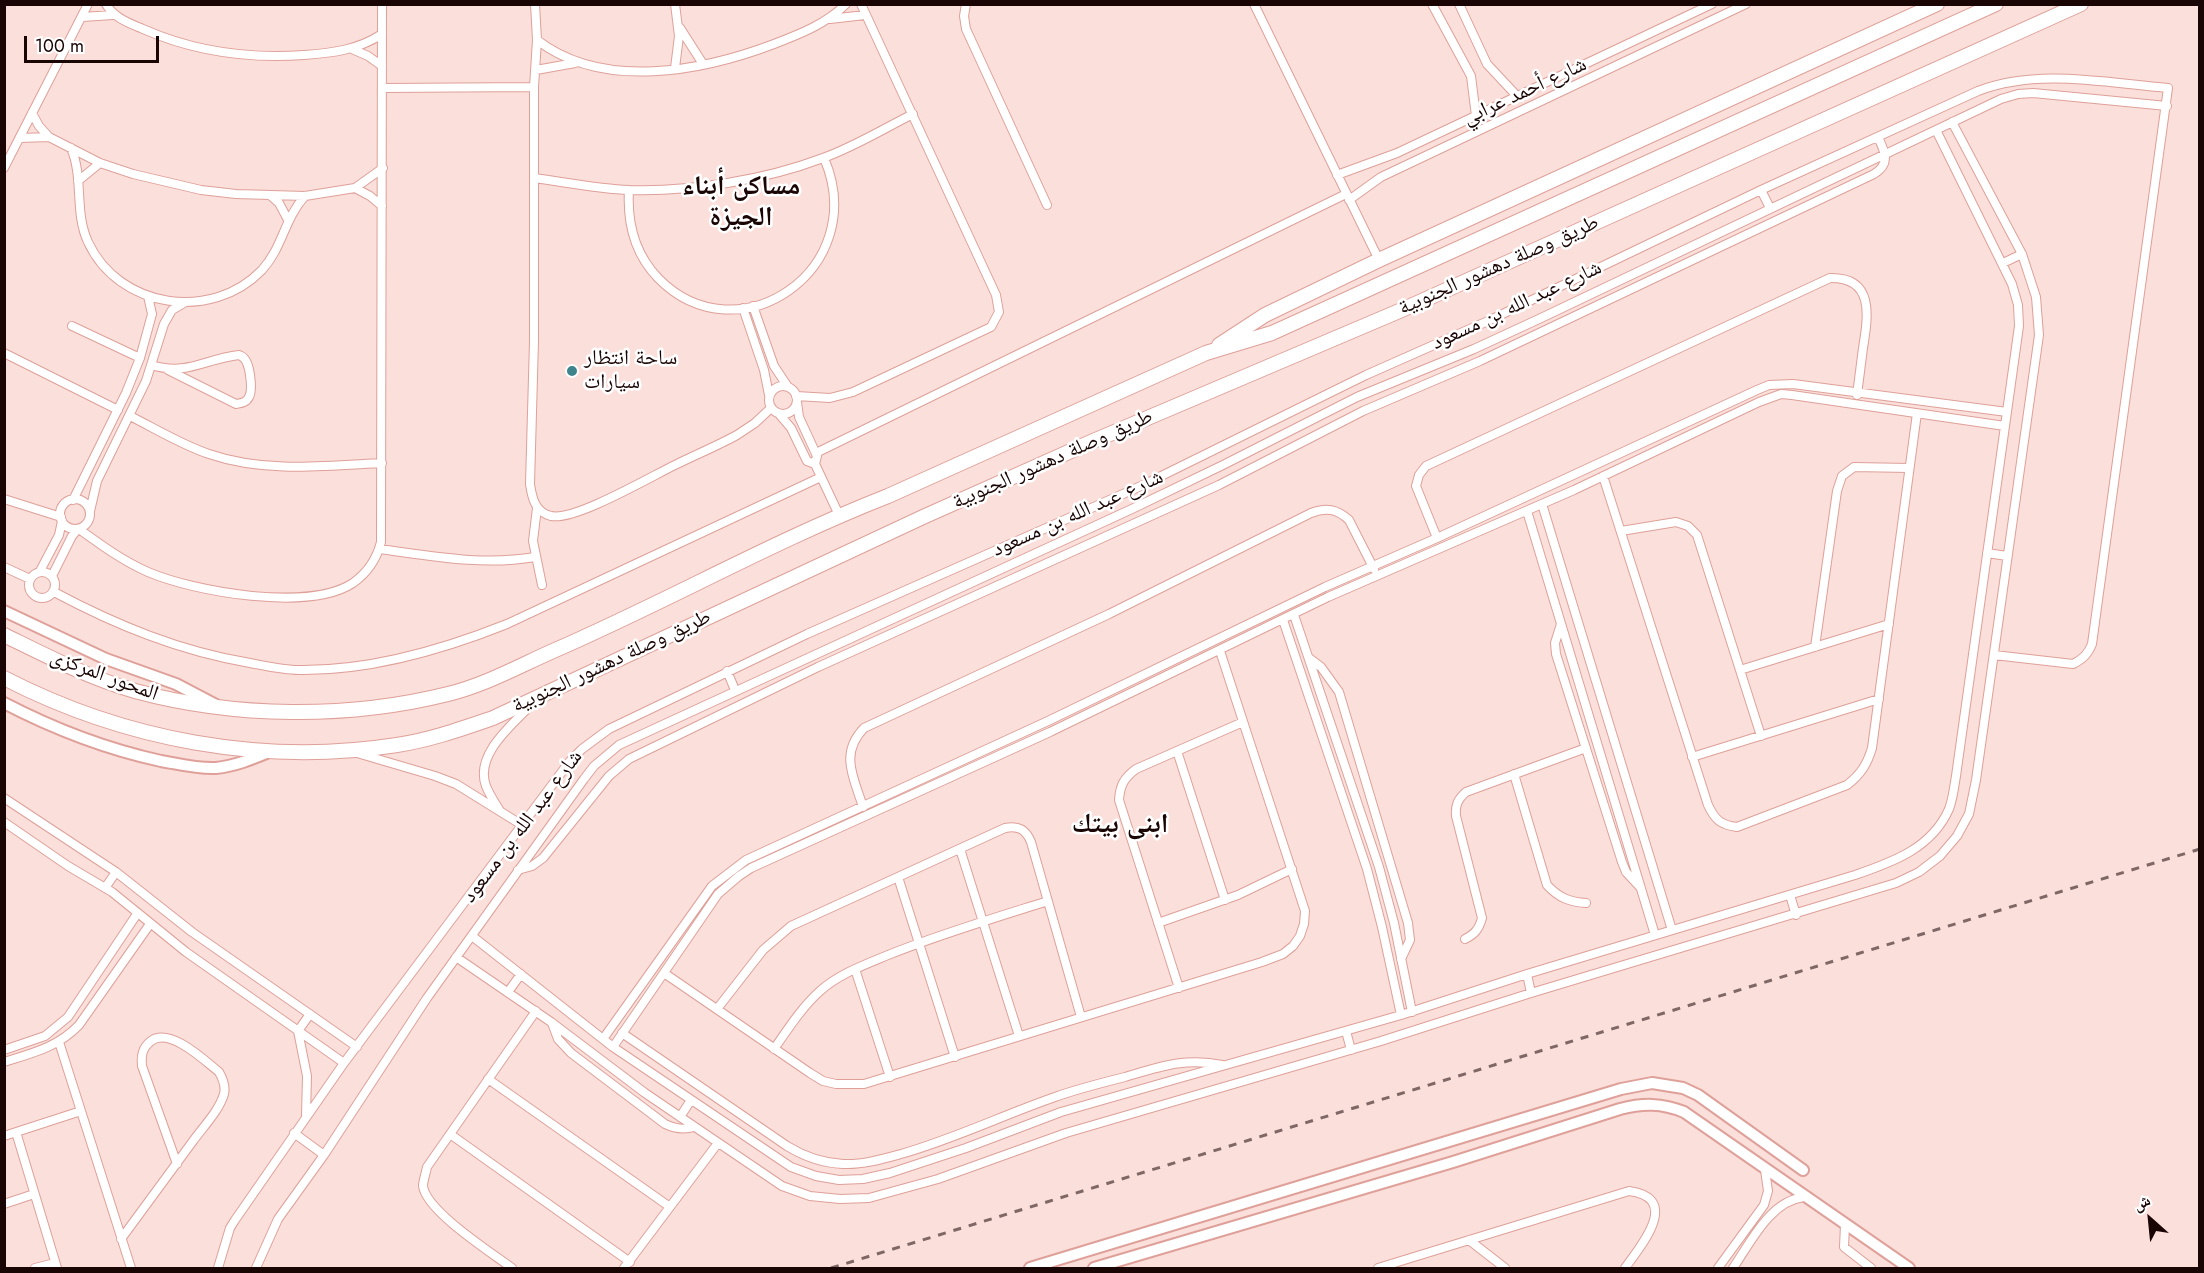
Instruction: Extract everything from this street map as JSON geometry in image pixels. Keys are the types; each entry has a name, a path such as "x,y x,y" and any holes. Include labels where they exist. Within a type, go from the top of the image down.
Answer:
{"highway":[{"path":"1206,353 1265,315 1379,260 1937,4"},
{"name":"طريق وصلة دهشور الجنوبية","path":"278,712 322,713 450,693 498,676 594,633 838,515 888,496 1206,353 1272,333 1996,4"},
{"name":"طريق وصلة دهشور الجنوبية","path":"270,752 347,750 397,745 446,735 493,718 923,517 1091,442 1404,309 2081,4"},
{"name":"المحور المركزى","path":"4,635 75,670 133,691 176,701 278,712"},
{"name":"المحور المركزى","path":"4,678 56,702 116,723 208,745 270,752"}],"street":[{"path":"4,168 88,4"},
{"path":"106,4 113,15"},
{"path":"4,499 61,519 69,528 78,529 127,562 187,586 242,595 286,597 337,590 352,584 364,575 379,549 382,463 382,4"},
{"path":"536,4 534,341 530,484 537,508 533,541 543,585"},
{"path":"675,4 679,26 675,68"},
{"path":"829,20 846,4"},
{"path":"796,399 830,398 866,387 991,327 999,312 996,294 861,4"},
{"path":"966,4 964,16 966,29 1047,205"},
{"path":"1254,4 1379,260"},
{"path":"1432,4 1471,76 1476,116"},
{"path":"1459,4 1487,64 1517,96"},
{"name":"شارع أحمد عرابي","path":"1337,174 1384,158 1712,4"},
{"path":"816,453 1348,197 1381,177 1746,4"},
{"path":"82,17 113,15 167,40 232,55 293,56 352,49 382,34"},
{"path":"537,40 556,53 579,63 628,71 675,68 703,64 766,47 829,20 865,15"},
{"path":"679,26 703,64"},
{"path":"352,49 382,66"},
{"path":"536,70 579,63"},
{"path":"1588,63 1594,76"},
{"name":"شارع عبد الله بن مسعود","path":"218,1269 235,1220 344,1063 570,761 595,738 613,727 727,671 1149,483 1366,375 1488,321 1761,190 1978,91 2015,80 2054,78 2168,88 2167,106 2053,94 2025,94 2001,99 1474,349 1357,398 1163,494 633,737 606,755 584,779 456,957 324,1155 278,1219 256,1269"},
{"path":"383,88 534,87"},
{"path":"1994,655 2073,664 2082,660 2089,653 2092,644 2167,106"},
{"path":"32,113 39,126 49,137 100,163 133,174 193,188 236,194 305,196 355,189 382,168"},
{"path":"534,178 629,190 735,181 763,176 824,158 913,114"},
{"path":"456,957 536,1011 694,1127 782,1185 810,1196 840,1199 869,1197 938,1179 1066,1133 1351,1050 1531,993 1796,915 1896,883 1919,872 1957,836 1969,814 2039,335 2036,297 2022,254 1952,122"},
{"path":"472,936 613,1047 791,1167 816,1176 839,1180 862,1179 890,1173 966,1148 1061,1112 1412,1012 1527,974 1888,863 1926,842 1941,825 1950,806 2019,326 2018,304 2012,284 1936,130"},
{"path":"20,138 49,137"},
{"path":"518,870 532,866 543,858 618,766 629,759 793,679 1219,485 1363,411 1480,360 1874,174 1881,170 1886,154 1878,137"},
{"path":"71,148 78,181 80,215 92,251 115,277 148,296 173,302 186,303 220,297 253,278 278,249 292,211 305,196"},
{"path":"629,190 630,229 641,257 651,271 670,288 692,301 716,307 743,308 781,295 794,287 814,267 827,244 834,220 835,196 833,182 824,158"},
{"path":"78,181 100,163"},
{"path":"355,189 370,196 382,206"},
{"path":"1761,190 1770,208"},
{"path":"271,196 279,203 288,220"},
{"path":"2003,263 2022,254"},
{"path":"1666,258 1672,269"},
{"path":"1437,538 1416,486 1419,475 1426,466 1830,278 1844,278 1855,283 1863,294 1867,307 1867,326 1855,404"},
{"path":"73,500 118,410 140,358 152,314 148,296"},
{"path":"52,576 70,539 78,529 87,524 97,481 130,416 168,315 172,310 186,303"},
{"path":"753,306 774,366 796,399 799,417 816,453 815,465"},
{"path":"1565,306 1570,318"},
{"path":"743,308 764,370 771,408 791,428 807,461 815,465 838,515"},
{"path":"72,326 140,358"},
{"path":"1474,349 1480,360"},
{"path":"4,353 118,410"},
{"path":"151,365 168,370 236,404 243,403 249,398 247,362 238,355 184,369 168,370"},
{"path":"603,1039 711,886 734,868 1325,587 1769,386 1793,384 2007,412"},
{"path":"769,395 779,386 788,387"},
{"path":"613,1047 718,894 751,868 950,778 1378,576 1574,490 1771,397 1792,394 2005,426"},
{"path":"1357,398 1363,411"},
{"path":"779,414 788,413 796,399"},
{"path":"537,508 553,516 563,516 593,505 726,441 747,429 771,408"},
{"path":"1603,476 1692,757 1714,817 1724,825 1737,827 1847,786 1859,776 1868,763 1879,699 1917,413"},
{"path":"130,416 199,451 242,463 268,466 382,463"},
{"path":"1815,647 1837,491 1842,476 1854,467 1910,468"},
{"path":"54,592 132,631 212,656 298,670 377,662 454,644 507,624 821,477"},
{"path":"1568,478 1574,490"},
{"path":"1163,494 1170,508"},
{"path":"40,571 59,535 65,504 73,500 82,501 90,511"},
{"path":"1542,504 1672,930"},
{"path":"863,807 849,763 850,750 855,738 864,728 1109,614 1311,513 1328,509 1343,514 1353,527 1378,576"},
{"path":"1527,511 1655,935"},
{"path":"1621,531 1682,522 1697,535 1761,736"},
{"path":"1072,536 1077,548"},
{"path":"379,549 475,562 536,557"},
{"path":"1987,553 2007,556"},
{"path":"4,567 30,579"},
{"path":"40,571 47,572 55,582 54,592 45,598 34,596 30,590 30,579 40,571"},
{"path":"981,577 987,590"},
{"path":"4,611 106,659 176,684 218,707"},
{"path":"1294,615 1379,867 1412,1012"},
{"path":"1283,620 1367,869 1401,1015"},
{"path":"1561,624 1557,633 1556,654 1626,872 1641,887"},
{"path":"1740,670 1889,624"},
{"path":"1234,631 1239,642"},
{"path":"664,973 817,1077 836,1084 864,1084 1283,954 1293,946 1302,930 1305,911 1220,651"},
{"path":"1309,658 1326,673 1339,692 1408,923 1410,940 1406,954 1401,959"},
{"path":"786,666 793,679"},
{"path":"727,671 735,690"},
{"path":"500,812 486,786 484,772 487,758 495,745 538,696"},
{"path":"1692,757 1879,699"},
{"name":"طريق وصلة دهشور الجنوبية","path":"4,703 51,726 96,743 186,766 207,768 229,766 270,752"},
{"path":"1179,988 1119,800 1120,788 1126,776 1136,769 1243,722"},
{"path":"1465,939 1473,935 1480,927 1482,918 1456,816 1455,807 1459,798 1466,792 1586,748"},
{"path":"347,750 456,784 522,825"},
{"path":"1177,751 1224,900"},
{"path":"945,769 950,778"},
{"path":"1514,774 1547,885 1555,894 1565,899 1586,903"},
{"path":"4,798 116,872 192,932 357,1047"},
{"path":"4,822 68,866 105,888 186,952 344,1063"},
{"path":"717,1009 763,950 791,926 1005,828 1014,827 1028,834 1081,1017"},
{"path":"814,830 818,839"},
{"path":"960,849 1019,1036"},
{"path":"1158,923 1224,900 1292,868"},
{"path":"105,888 116,872"},
{"path":"898,877 955,1057"},
{"path":"1790,895 1796,915"},
{"path":"774,1048 818,992 835,979 918,943 1048,901"},
{"path":"697,908 705,913"},
{"path":"4,1050 45,1036 68,1017 137,914"},
{"path":"4,1062 59,1042 79,1025 150,924"},
{"path":"124,934 134,934 136,942"},
{"path":"855,969 890,1077"},
{"path":"508,992 521,974"},
{"path":"1527,974 1531,993"},
{"path":"512,1269 442,1215 430,1202 423,1185 427,1167 536,1011"},
{"path":"306,1116 307,1076 298,1031 310,1014"},
{"path":"551,1022 558,1039 571,1053 665,1124 674,1128 694,1127"},
{"path":"1346,1031 1351,1050"},
{"path":"622,1033 760,1128 805,1156 825,1163 845,1164 886,1158 925,1147 1057,1096 1186,1061 1205,1061 1224,1066"},
{"path":"121,1239 177,1164 220,1103 225,1092 219,1072 175,1040 165,1036 156,1038 144,1049 142,1066 177,1164"},
{"path":"59,1042 130,1269"},
{"path":"14,1047 18,1058"},
{"path":"488,1079 670,1207"},
{"path":"1030,1269 1066,1263 1227,1209 1621,1089 1652,1083 1668,1084 1698,1095 1803,1170"},
{"path":"1057,1096 1061,1112"},
{"path":"680,1117 691,1100"},
{"path":"1094,1269 1460,1160 1620,1109 1646,1104 1666,1106 1684,1112 1909,1269"},
{"path":"4,1136 81,1111"},
{"path":"752,1141 760,1128"},
{"path":"16,1132 56,1266 35,1269"},
{"path":"294,1133 324,1155"},
{"path":"450,1134 627,1265 718,1143"},
{"path":"961,1134 966,1148"},
{"path":"1743,1155 1755,1137"},
{"path":"1454,1141 1460,1160"},
{"path":"886,1158 890,1173"},
{"path":"1363,1168 1368,1187"},
{"path":"1718,1269 1764,1205 1768,1191 1765,1170"},
{"path":"1378,1269 1622,1193 1637,1192 1650,1200 1654,1207 1655,1222 1624,1269"},
{"path":"4,1204 34,1194"},
{"path":"1733,1269 1773,1212 1791,1200 1804,1197"},
{"path":"1764,1205 1773,1212"},
{"path":"1227,1209 1232,1227"},
{"path":"1845,1225 1844,1247 1871,1269"},
{"path":"1468,1240 1505,1269"},
{"path":"220,1258 224,1269"}],"railway":[{"path":"831,1268 2200,849"}],"place":[{"name":"ساحة انتظار سيارات","path":"572,371"}],"district":[{"name":"مساكن أبناء الجيزة","path":"741,202"},
{"name":"ابنى بيتك","path":"1120,825"}]}
